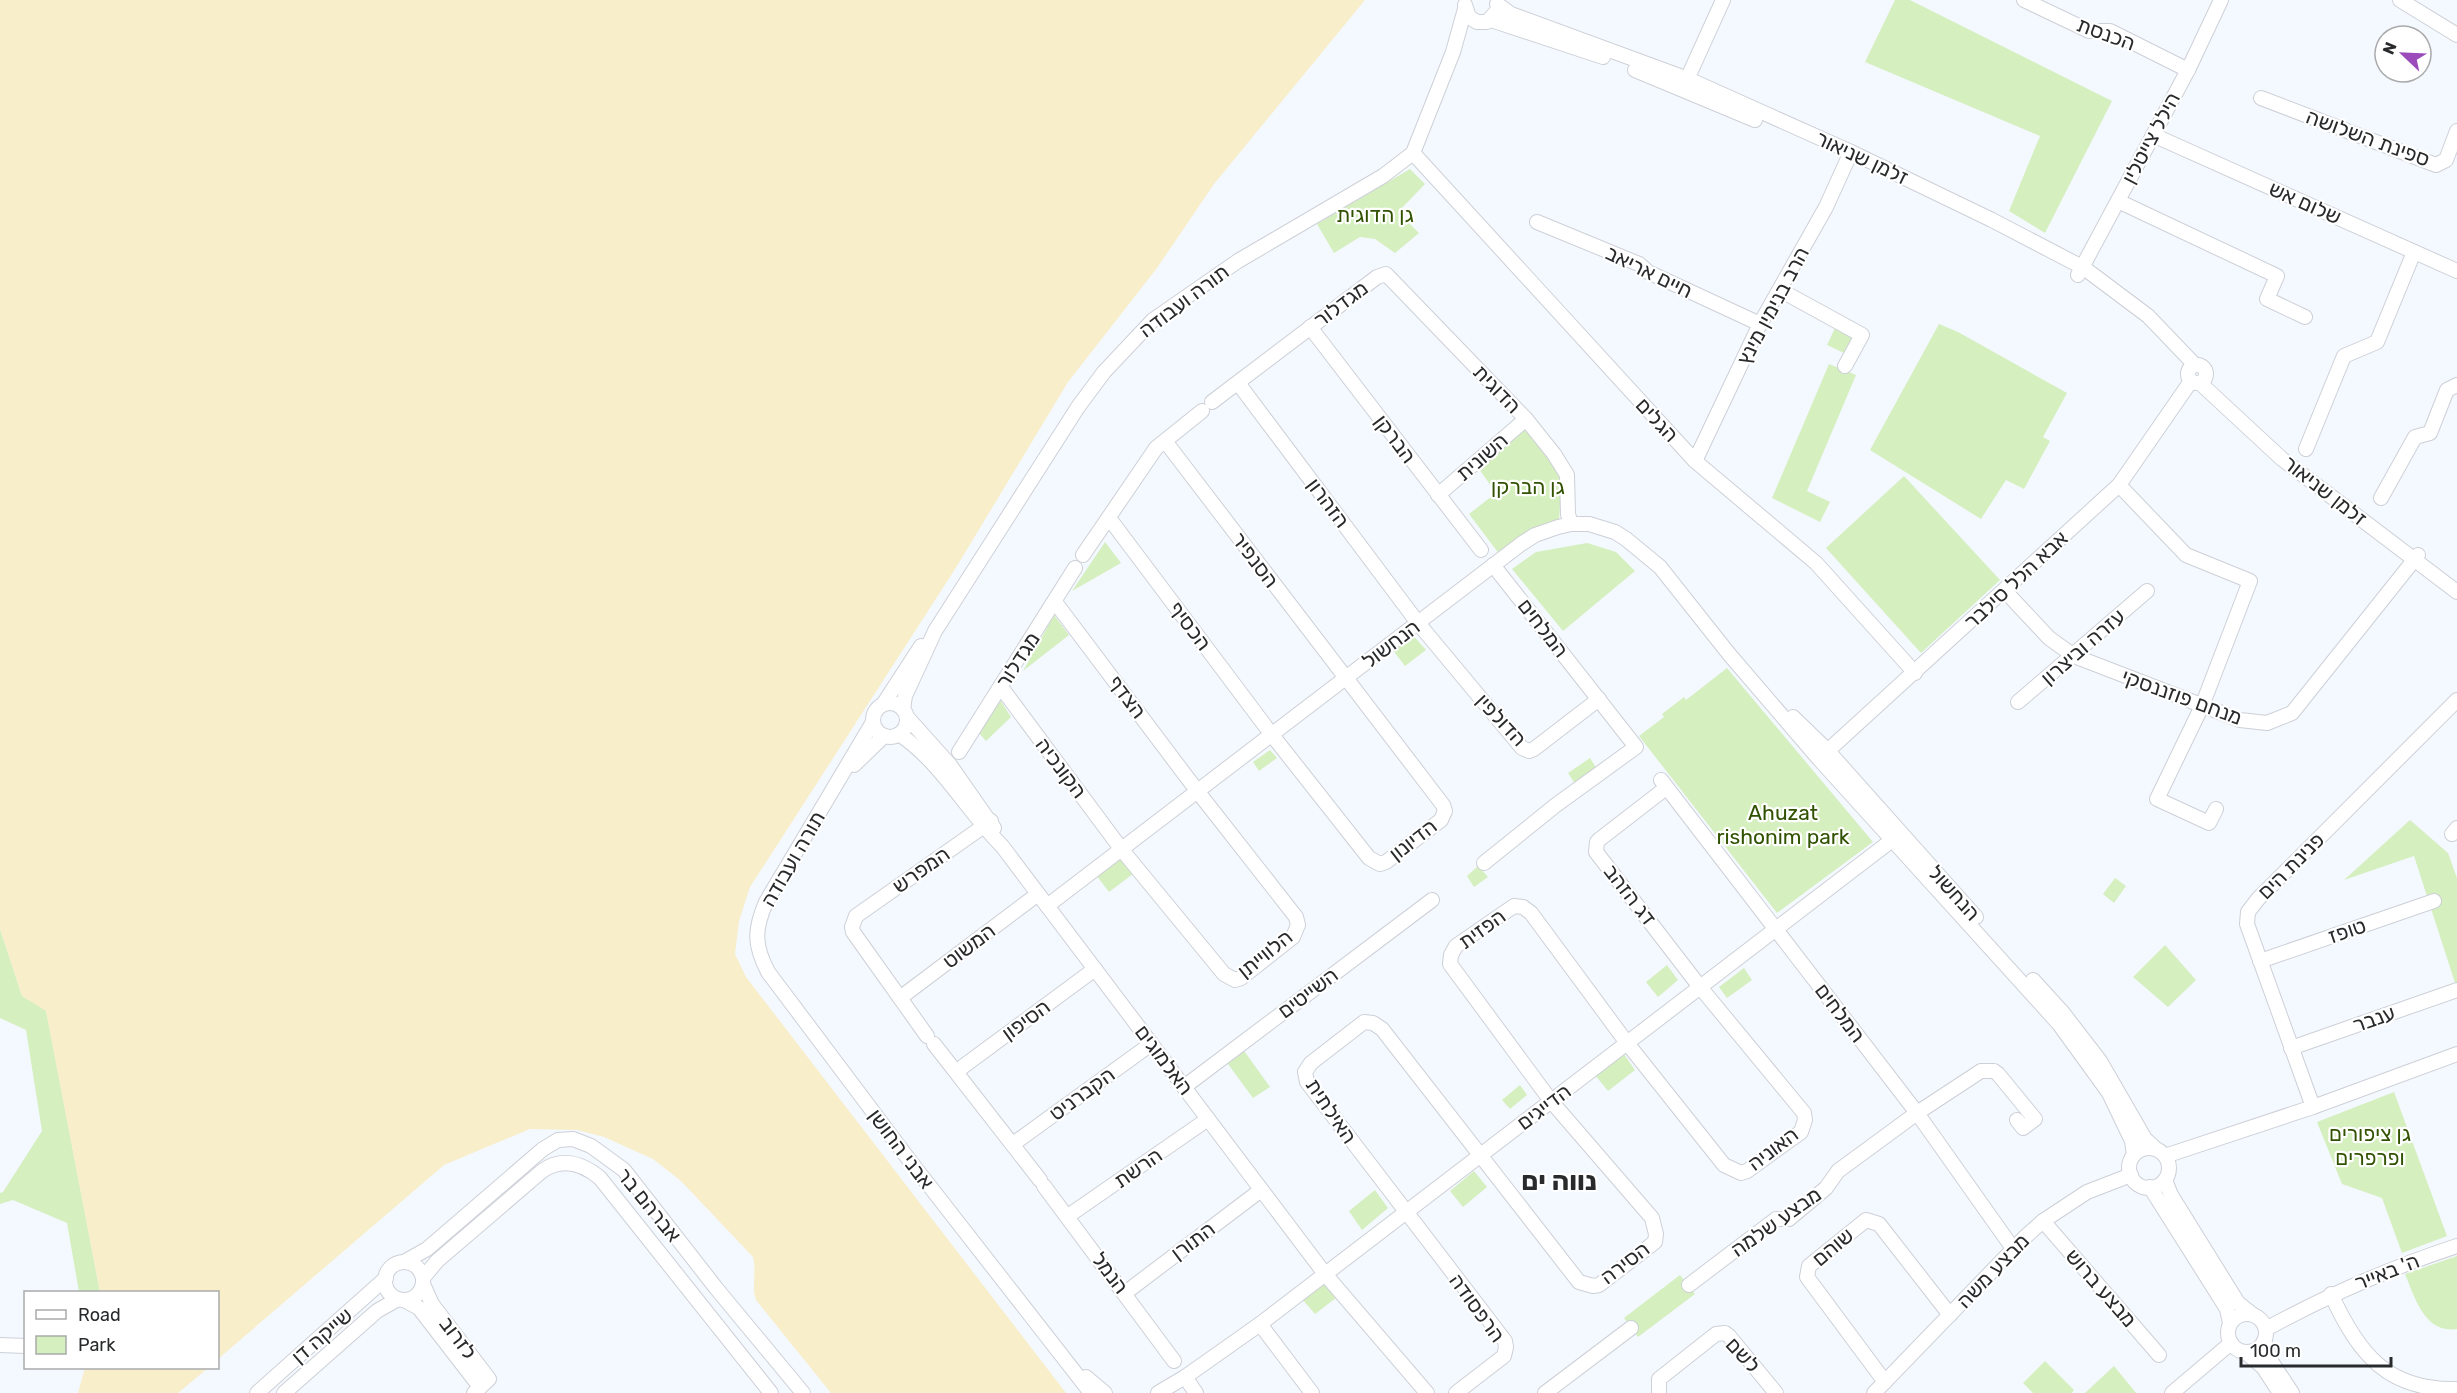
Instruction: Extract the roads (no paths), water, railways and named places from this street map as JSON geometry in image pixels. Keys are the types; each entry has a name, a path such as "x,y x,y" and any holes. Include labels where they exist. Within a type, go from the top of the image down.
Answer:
{"street":[{"path":"1686,84 1723,0"},
{"name":"הכנסת","path":"2024,0 2089,31 2110,31 2188,70"},
{"name":"הילל צייטלין","path":"2081,271 2188,70 2221,0"},
{"path":"2400,0 2417,5 2457,35"},
{"path":"1473,21 1482,23 1491,20 1496,12 1497,2"},
{"name":"זלמן שניאור","path":"1497,2 1511,14 1686,84 1850,156 1988,227 2081,271 2143,321 2282,459 2416,557 2457,592"},
{"path":"1465,4 1473,21"},
{"path":"1413,153 1453,52 1465,4"},
{"name":"זלמן שניאור","path":"1491,20 1686,84"},
{"path":"1453,52 1473,21"},
{"name":"ספינת השלושה","path":"2261,98 2436,165 2446,160 2457,131"},
{"name":"שלום אש","path":"2153,135 2457,271"},
{"name":"הגלים","path":"1413,153 1695,461 1815,563 1915,673"},
{"name":"תורה ועבודה","path":"905,713 905,696 935,632 1078,407 1126,346 1153,320 1229,267 1383,176 1413,153"},
{"name":"הרב בנימין מינץ","path":"1695,461 1760,324 1826,207 1850,156"},
{"path":"2118,201 2277,276 2267,299 2306,317"},
{"name":"חיים אריאב","path":"1537,222 1640,264 1648,273 1760,324"},
{"path":"2306,449 2344,356 2377,342 2414,252"},
{"name":"מגדלור","path":"1083,555 1156,448 1310,327 1377,277 1386,274"},
{"name":"הדוגית","path":"1386,274 1526,419 1564,469 1567,475 1568,514 1571,524"},
{"path":"1780,290 1862,335 1845,366"},
{"name":"הברקן","path":"1310,327 1481,550"},
{"name":"אבא הלל סילבר","path":"1823,755 2119,485 2196,375"},
{"name":"הזהרון","path":"1238,382 1418,623"},
{"path":"2381,498 2415,437 2430,433 2447,390 2457,385"},
{"name":"השונית","path":"1438,495 1526,419"},
{"name":"הסנפיר","path":"1165,441 1345,679"},
{"path":"2119,485 2187,555 2250,581 2202,706 2157,799 2209,823 2216,809"},
{"name":"הכסיף","path":"1109,518 1272,735"},
{"name":"הנחשול","path":"1047,906 1535,535 1571,524 1599,526 1626,539 1671,579 1729,654 1823,755 2059,1024 2109,1093 2132,1141 2134,1155 2130,1164 2131,1175"},
{"name":"זלמן שניאור","path":"2416,557 2457,582"},
{"name":"מנחם פוזננסקי","path":"2005,591 2049,638 2073,656 2202,706 2254,723 2267,723 2292,713 2416,557"},
{"name":"המלחים","path":"1484,863 1556,805 1636,747 1493,565"},
{"name":"מגדלור","path":"959,752 1075,568"},
{"name":"עזרה וביצרון","path":"2018,702 2147,591"},
{"name":"הצדף","path":"1055,602 1198,792"},
{"name":"הדולפין","path":"1418,623 1525,750 1534,749 1599,699"},
{"name":"תורה ועבודה","path":"884,703 916,651 935,632"},
{"name":"הדיונון","path":"1272,735 1369,858 1380,864 1441,820 1445,811 1443,805 1345,679"},
{"name":"הקונכיה","path":"1000,687 1122,850"},
{"path":"884,703 895,703 905,713 906,727 899,734 884,736 876,730 873,722 875,710 884,703"},
{"name":"פנינת הים","path":"2313,1107 2247,924 2248,912 2252,905 2456,703"},
{"name":"האלמוגים","path":"905,713 950,765 1002,846 1326,1274"},
{"name":"תורה ועבודה","path":"757,942 756,928 766,902 873,722"},
{"name":"האלמוגים","path":"899,734 921,750 987,824"},
{"name":"תורה ועבודה","path":"840,779 884,736"},
{"name":"המלחים","path":"1664,784 1917,1113 2014,1250"},
{"name":"דג הזהב","path":"1664,784 1600,839 1596,852 1700,987"},
{"name":"הלווייתן","path":"1122,850 1224,974 1235,980 1241,978 1293,937 1298,925 1296,917 1198,792"},
{"name":"המפרש","path":"854,920 856,916 987,824"},
{"name":"הנחשול","path":"1896,837 2063,1013 2100,1061 2145,1139 2160,1152"},
{"name":"הדייגים","path":"1158,1393 1185,1377 1260,1324 1896,837"},
{"name":"המשוט","path":"900,998 1038,894"},
{"name":"השייטים","path":"1184,1087 1432,900"},
{"name":"טופז","path":"2260,961 2434,901"},
{"name":"הפזית","path":"1551,1101 1450,964 1451,955 1456,946 1514,906 1527,909 1627,1043"},
{"name":"הנמל","path":"854,920 853,933 930,1040 957,1071 1068,1216 1174,1362"},
{"name":"אבני החושן","path":"757,942 759,955 785,996 1091,1393"},
{"name":"הסיפון","path":"957,1071 1095,969"},
{"name":"האוניה","path":"1627,1043 1724,1165 1733,1171 1741,1173 1747,1171 1801,1132 1806,1120 1804,1113 1700,987"},
{"name":"ענבר","path":"2291,1048 2457,990"},
{"name":"האילתית","path":"1406,1213 1307,1082 1305,1072 1311,1063 1364,1022 1373,1023 1382,1029 1480,1156"},
{"name":"הקברניט","path":"1012,1143 1151,1044"},
{"path":"2134,1155 2144,1148 2160,1152 2313,1107 2457,1054"},
{"name":"מבצע שלמה","path":"1689,1285 1776,1219 1789,1219 1826,1188 1838,1171 1917,1113 1981,1071 1987,1070 1998,1074 2035,1119 2023,1128 2017,1120"},
{"name":"הסירה","path":"1480,1156 1579,1282 1593,1286 1599,1285 1655,1242 1655,1225 1551,1101"},
{"name":"הרשת","path":"1068,1216 1208,1119"},
{"name":"אברהם בר","path":"404,1262 427,1249 543,1149 558,1140 582,1142 600,1151 624,1170 716,1288 803,1393"},
{"path":"2160,1152 2169,1168 2165,1180 2171,1195 2238,1303 2261,1326 2271,1361 2292,1393"},
{"name":"אברהם בר","path":"423,1281 437,1261 542,1171 564,1162 583,1166 600,1178 771,1393"},
{"path":"2131,1175 2138,1184 2150,1187 2165,1180"},
{"name":"מבצע משה","path":"1874,1393 2043,1221 2087,1192 2131,1175"},
{"path":"2150,1187 2227,1309 2230,1323 2228,1334 2231,1343 2263,1367 2280,1393"},
{"name":"התורן","path":"1125,1293 1262,1190"},
{"name":"הרפסודה","path":"1406,1213 1505,1341 1504,1356 1456,1393"},
{"name":"שוהם","path":"1885,1382 1810,1282 1807,1277 1809,1266 1866,1220 1871,1220 1879,1224 1950,1315"},
{"name":"מבצע ברוש","path":"2043,1221 2159,1355"},
{"name":"ה' באייר","path":"2261,1326 2403,1264 2457,1246"},
{"path":"404,1262 417,1266 423,1281 417,1296 401,1300 388,1291 386,1278 392,1266 404,1262"},
{"path":"1326,1274 1427,1393"},
{"name":"שייקה דן","path":"257,1393 386,1278"},
{"name":"לזרוב","path":"423,1281 432,1304 481,1386"},
{"path":"2325,1297 2354,1338 2378,1366 2391,1376 2419,1387 2457,1389"},
{"name":"שייקה דן","path":"284,1393 377,1311 401,1300"},
{"name":"לזרוב","path":"401,1300 419,1308 481,1386"},
{"path":"2230,1323 2239,1315 2261,1326"},
{"path":"1260,1324 1312,1393"},
{"path":"2245,1352 2256,1350 2261,1326"},
{"path":"1545,1393 1631,1328"},
{"name":"לשם","path":"1659,1393 1659,1379 1716,1334 1721,1333 1729,1336 1776,1393"},
{"path":"2172,1393 2231,1343"},
{"path":"0,1345 24,1346"},
{"name":"אבני החושן","path":"1056,1349 1105,1393"},
{"path":"1185,1377 1197,1393"},
{"name":"הדייגים","path":"1170,1393 1185,1377"}],"district":[{"name":"נווה ים","path":"1559,1181"}],"park label":[{"name":"גן הדוגית","path":"1375,215"},
{"name":"גן הברקן","path":"1528,487"},
{"name":"Ahuzat rishonim park","path":"1783,825"},
{"name":"גן ציפורים ופרפרים","path":"2370,1146"}]}
